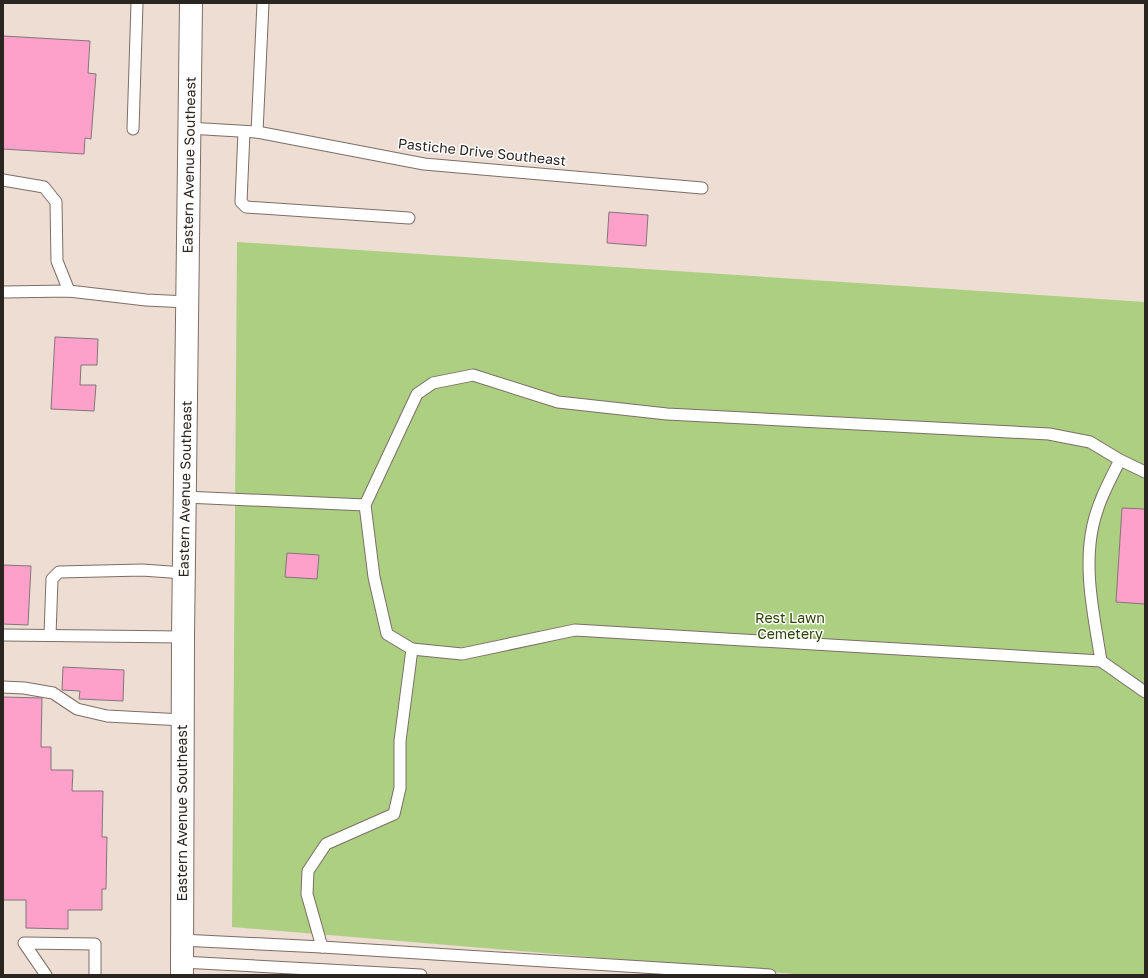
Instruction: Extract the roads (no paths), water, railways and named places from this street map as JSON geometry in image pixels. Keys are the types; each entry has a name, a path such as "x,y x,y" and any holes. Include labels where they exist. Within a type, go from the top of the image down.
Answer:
{"main road":[{"name":"Eastern Avenue Southeast","path":"182,968 183,637 188,302 188,128 191,3"}],"lane":[{"path":"133,129 137,3"},
{"path":"257,132 263,3"},
{"name":"Pastiche Drive Southeast","path":"188,128 257,132 424,164 702,188"},
{"path":"244,132 241,202 246,208 409,218"},
{"path":"3,180 44,187 56,202 57,261 69,291"},
{"path":"3,292 69,291 146,300 188,302"},
{"path":"1145,472 1120,460 1090,442 1049,434 667,414 558,402 473,376 433,383 417,394 365,505 374,578 387,634 412,649 462,654 575,630 1101,661 1145,692"},
{"path":"1101,661 1088,566 1093,524 1105,489 1120,460"},
{"path":"185,497 365,505"},
{"path":"50,635 52,579 59,572 142,570 184,573"},
{"path":"3,635 183,637"},
{"path":"322,946 308,894 308,871 326,844 394,814 400,788 400,741 412,649"},
{"path":"3,687 24,688 53,693 77,709 107,716 183,720"},
{"path":"181,940 322,946 770,975"},
{"path":"46,975 24,943 95,944 95,975"},
{"path":"182,968 421,975"}],"park label":[{"name":"Rest Lawn Cemetery","path":"790,626"}]}
